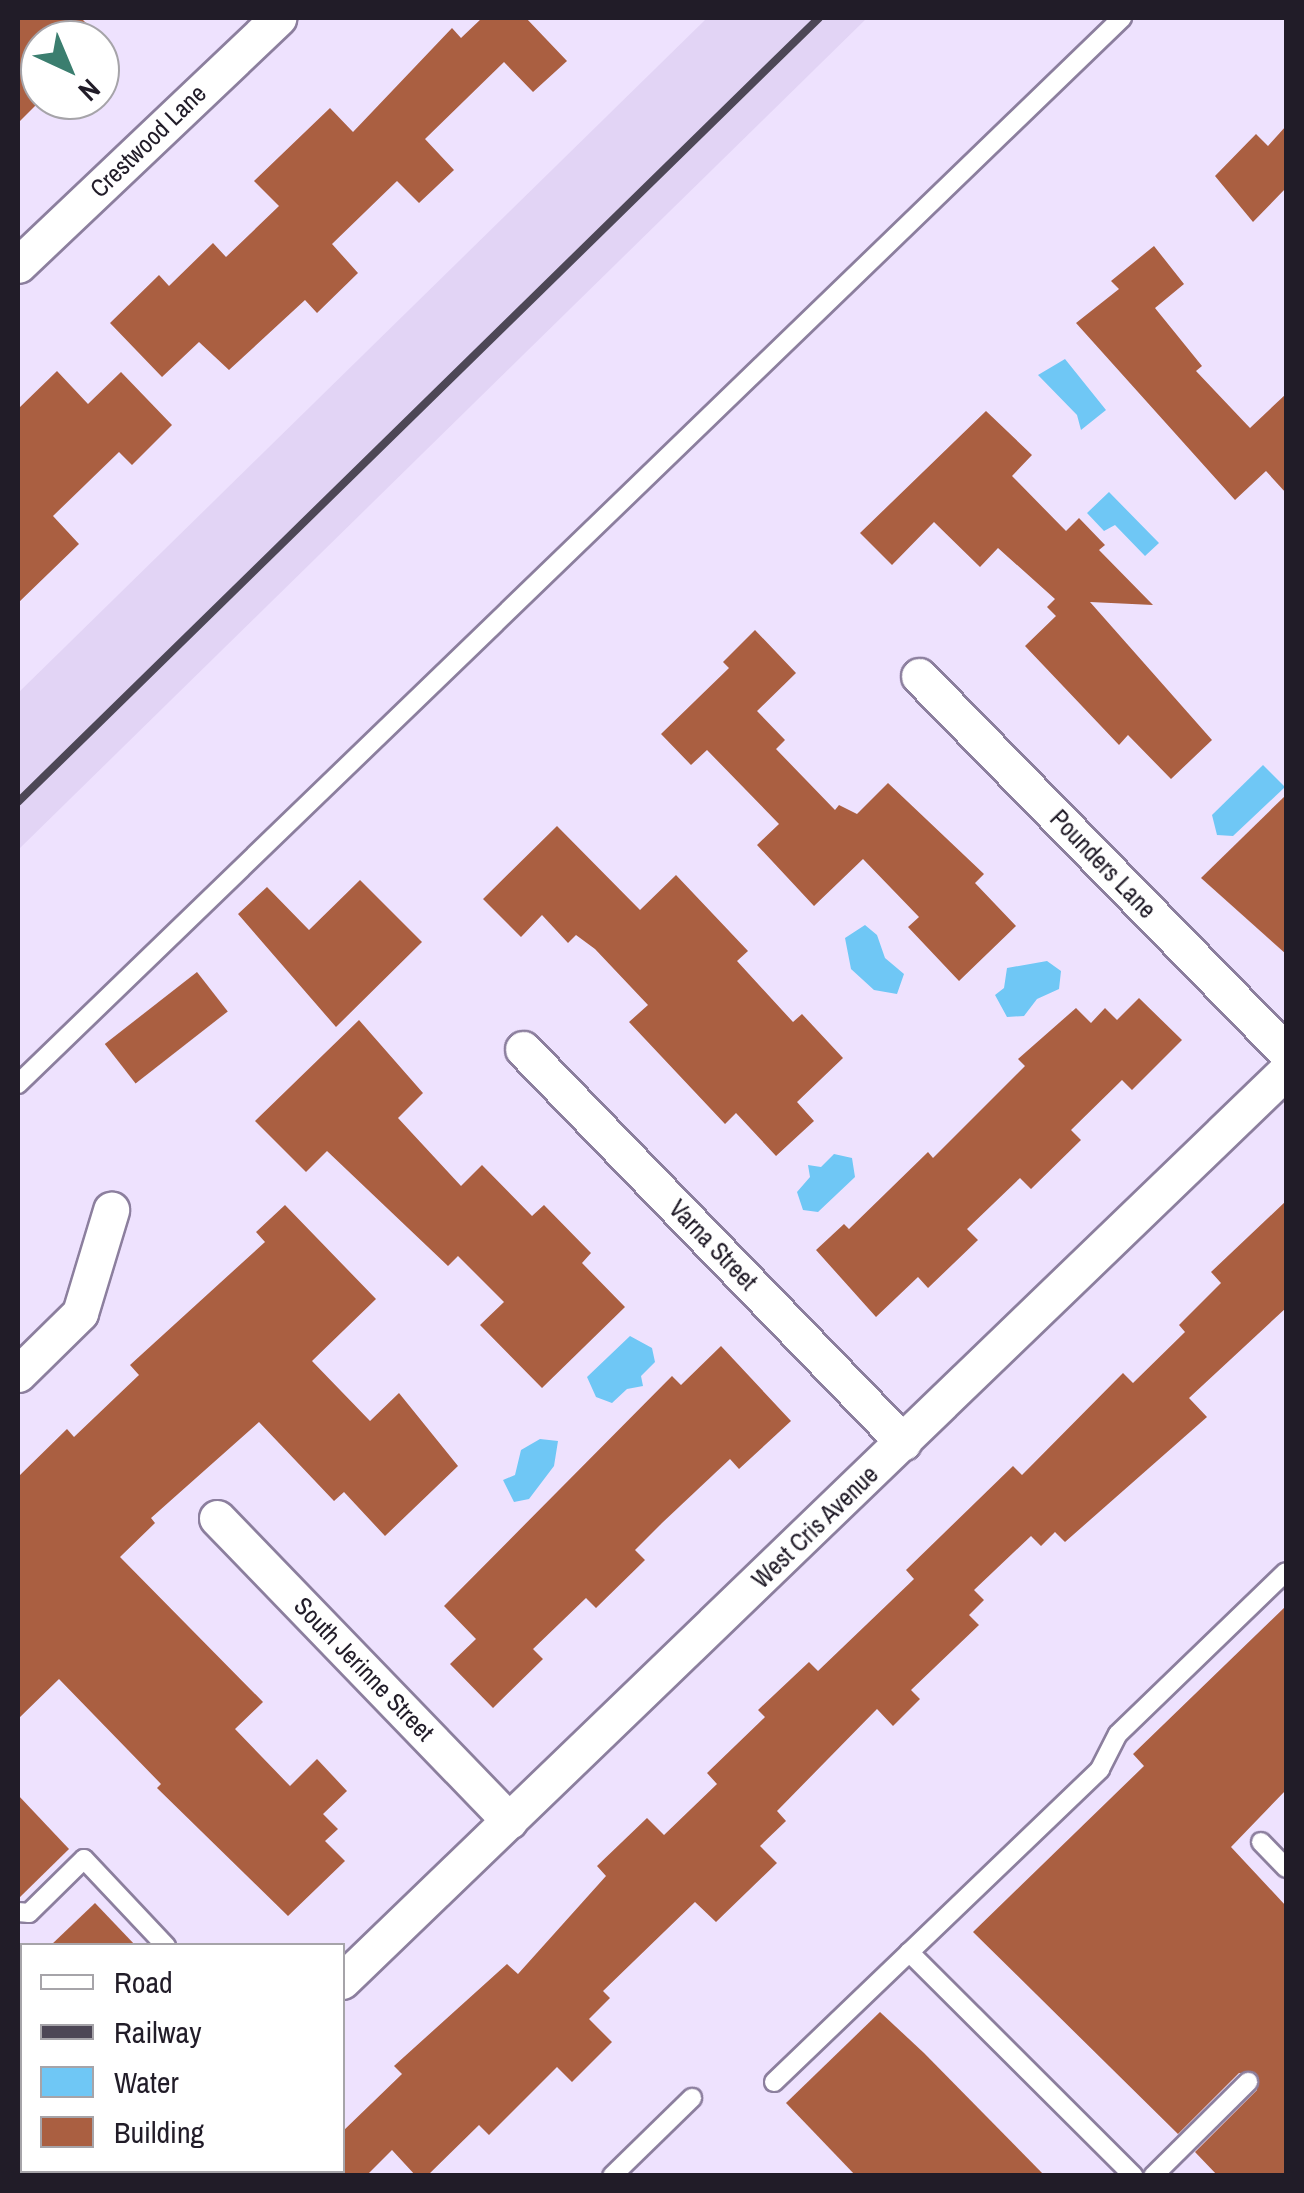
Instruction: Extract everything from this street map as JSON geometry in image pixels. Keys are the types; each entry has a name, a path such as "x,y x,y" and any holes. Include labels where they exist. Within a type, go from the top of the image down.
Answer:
{"street":[{"name":"Crestwood Lane","path":"18,265 278,18"},
{"name":"Pounders Lane","path":"919,676 1286,1052"},
{"name":"Varna Street","path":"523,1049 903,1442"},
{"name":"West Cris Avenue","path":"345,1979 1286,1071"},
{"path":"18,1374 80,1313 111,1210"},
{"name":"South Jerinne Street","path":"218,1518 510,1820"}],"lane":[{"path":"18,1084 1122,18"},
{"path":"774,2082 1100,1770 1118,1734 1286,1572"},
{"path":"1261,1842 1286,1868"},
{"path":"23,1913 84,1859 163,1943"},
{"path":"910,1952 1134,2176"},
{"path":"1153,2176 1248,2082"},
{"path":"612,2176 692,2098"}],"shaded area":[{"path":"707,18 867,18 18,850 18,693"}],"water":[{"path":"1065,359 1106,410 1081,430 1077,415 1038,375"},
{"path":"1109,492 1159,543 1145,556 1115,525 1104,531 1087,513"},
{"path":"1263,765 1285,787 1233,836 1217,835 1212,815"},
{"path":"865,925 877,935 885,958 904,974 897,994 874,990 851,969 845,938"},
{"path":"1047,961 1061,971 1059,989 1037,999 1024,1016 1007,1017 995,995 1004,988 1007,968"},
{"path":"834,1154 852,1158 855,1177 818,1212 803,1210 797,1192 810,1177 808,1165 821,1167"},
{"path":"630,1336 652,1348 655,1362 641,1376 643,1386 627,1389 612,1403 596,1397 587,1377"},
{"path":"540,1439 558,1441 554,1466 529,1499 514,1502 503,1480 515,1475 521,1450"}],"building":[{"path":"18,18 81,18 20,20 18,123"},
{"path":"482,18 526,18 567,61 533,92 504,62 425,139 454,170 419,203 397,181 332,244 358,273 317,313 305,300 229,370 199,342 162,377 110,323 159,275 169,286 213,243 226,257 279,206 254,181 330,108 353,132 452,28 461,38"},
{"path":"1286,126 1286,188 1253,222 1215,176 1256,134 1268,146"},
{"path":"1154,246 1184,284 1155,308 1202,366 1196,371 1250,428 1286,394 1286,493 1266,471 1235,500 1076,323 1119,289 1111,281"},
{"path":"57,371 88,404 121,372 172,425 132,465 119,452 53,516 79,544 18,603 18,409"},
{"path":"986,411 1032,455 1012,476 1066,531 1079,518 1105,545 1099,550 1153,605 1090,602 1212,740 1171,779 1128,735 1119,745 1025,646 1056,616 1047,607 1055,599 998,548 980,567 934,522 892,565 860,533"},
{"path":"755,630 796,673 757,711 785,740 776,749 835,810 839,805 857,814 888,783 984,874 975,883 1016,926 959,981 908,927 919,917 863,859 814,906 757,845 779,824 707,750 691,765 661,734 729,668 723,662"},
{"path":"1286,795 1286,954 1201,878"},
{"path":"557,826 640,910 676,875 748,951 737,961 793,1022 802,1014 843,1058 797,1102 814,1121 776,1156 736,1113 725,1124 629,1022 648,1005 595,949 576,935 568,943 542,915 521,937 483,899"},
{"path":"360,880 422,942 336,1027 238,914 267,887 309,930"},
{"path":"197,972 228,1011 136,1083 105,1044"},
{"path":"1139,998 1182,1040 1132,1090 1122,1080 1071,1130 1081,1140 1031,1189 1020,1178 967,1229 978,1240 928,1288 918,1277 876,1317 816,1250 844,1224 849,1229 928,1152 933,1158 1025,1066 1018,1059 1076,1008 1091,1023 1105,1008 1117,1020"},
{"path":"359,1020 423,1093 398,1118 461,1186 482,1165 532,1216 544,1205 591,1253 582,1263 625,1307 542,1388 480,1325 504,1302 458,1256 448,1266 327,1151 306,1172 255,1121"},
{"path":"1286,1201 1286,1308 1189,1398 1207,1417 1065,1542 1055,1532 1041,1546 1031,1536 974,1590 984,1600 969,1615 979,1625 911,1690 920,1699 893,1726 877,1709 777,1811 786,1821 760,1846 777,1863 716,1922 695,1902 603,1991 610,1998 589,2019 612,2042 572,2082 557,2067 489,2135 479,2125 427,2176 416,2176 392,2150 366,2176 342,2176 345,2129 402,2074 394,2066 507,1964 518,1974 606,1876 597,1866 647,1818 664,1835 717,1784 707,1773 765,1717 758,1710 809,1662 818,1671 914,1579 906,1570 1013,1466 1022,1475 1123,1373 1133,1383 1185,1332 1179,1325 1221,1283 1211,1272"},
{"path":"285,1205 376,1299 312,1361 370,1421 399,1393 458,1466 385,1536 344,1492 334,1501 259,1422 151,1518 155,1523 120,1557 263,1702 235,1729 290,1786 317,1759 347,1791 323,1814 338,1829 325,1841 345,1861 288,1916 157,1788 161,1784 59,1679 18,1719 18,1477 67,1429 74,1437 139,1375 130,1365 265,1242 256,1232"},
{"path":"721,1346 791,1421 739,1469 730,1459 662,1523 635,1550 645,1560 596,1608 586,1598 533,1649 543,1659 493,1708 450,1664 476,1639 444,1606 672,1376 681,1385"},
{"path":"1286,1606 1286,1790 1231,1847 1286,1906 1286,2176 1218,2176 1195,2152 1257,2090 1256,2073 1239,2073 1178,2134 973,1932 1144,1766 1133,1754"},
{"path":"18,1795 69,1849 18,1899"},
{"path":"95,1903 133,1943 53,1943"},
{"path":"880,2012 1045,2176 856,2176 786,2103"}],"railway":[{"path":"18,802 819,18"}]}
